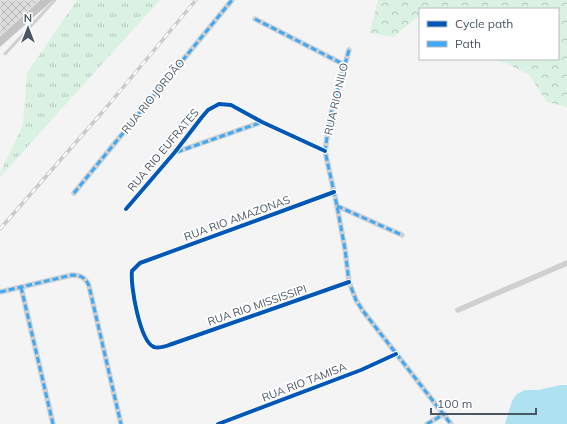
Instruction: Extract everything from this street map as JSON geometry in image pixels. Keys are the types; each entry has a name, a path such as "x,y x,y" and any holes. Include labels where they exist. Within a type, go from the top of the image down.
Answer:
{"street":[{"name":"RUA RIO JORDÃO","path":"74,193 232,0"},
{"path":"255,19 344,64"},
{"name":"RUA RIO NILO","path":"348,50 330,117 325,151 345,249 349,282 356,300 363,311 451,424"},
{"name":"RUA RIO EUFRATES","path":"126,209 175,152 205,113 219,104 231,105 262,122 325,151"},
{"name":"RUA RIO EUFRATES","path":"175,152 262,122"},
{"name":"RUA RIO AMAZONAS","path":"172,344 155,348 151,346 143,336 130,279 134,267 147,260 334,192"},
{"path":"337,206 402,235"},
{"path":"458,310 567,263"},
{"path":"0,292 72,275 83,277 87,281 121,424"},
{"name":"RUA RIO MISSISSIPI","path":"172,344 349,282"},
{"path":"21,287 53,424"},
{"name":"RUA RIO TAMISA","path":"218,424 234,421 361,370 396,354"},
{"path":"427,424 444,414"}],"lane":[{"path":"5,54 55,0"}],"green space":[{"path":"77,0 160,0 0,177 0,173 23,125 27,73"},
{"path":"378,0 567,0 567,107 547,102 529,75 506,63 493,60 559,60 559,8 419,8 419,16 393,37 370,33"}],"water":[{"path":"560,385 567,385 567,424 505,424 512,401 517,394 525,390 539,390"}],"building":[{"path":"0,0 40,0 0,36"}],"railway":[{"path":"0,229 105,109 196,0"}],"marked path":[{"path":"74,193 232,0"},
{"path":"255,19 343,64"},
{"path":"349,50 330,117 325,151 345,249 349,282 356,300 363,311 451,424"},
{"path":"177,152 262,122"},
{"path":"337,206 402,235"},
{"path":"0,292 72,275 81,276 85,279 89,286 121,424"},
{"path":"21,287 53,424"},
{"path":"427,424 444,414"}],"cycle path":[{"path":"126,209 175,152 208,110 219,104 231,105 262,122 325,151"},
{"path":"334,192 140,263 132,271 134,300 144,335 149,343 158,348 349,282"},
{"path":"218,424 361,370 396,354"}]}
